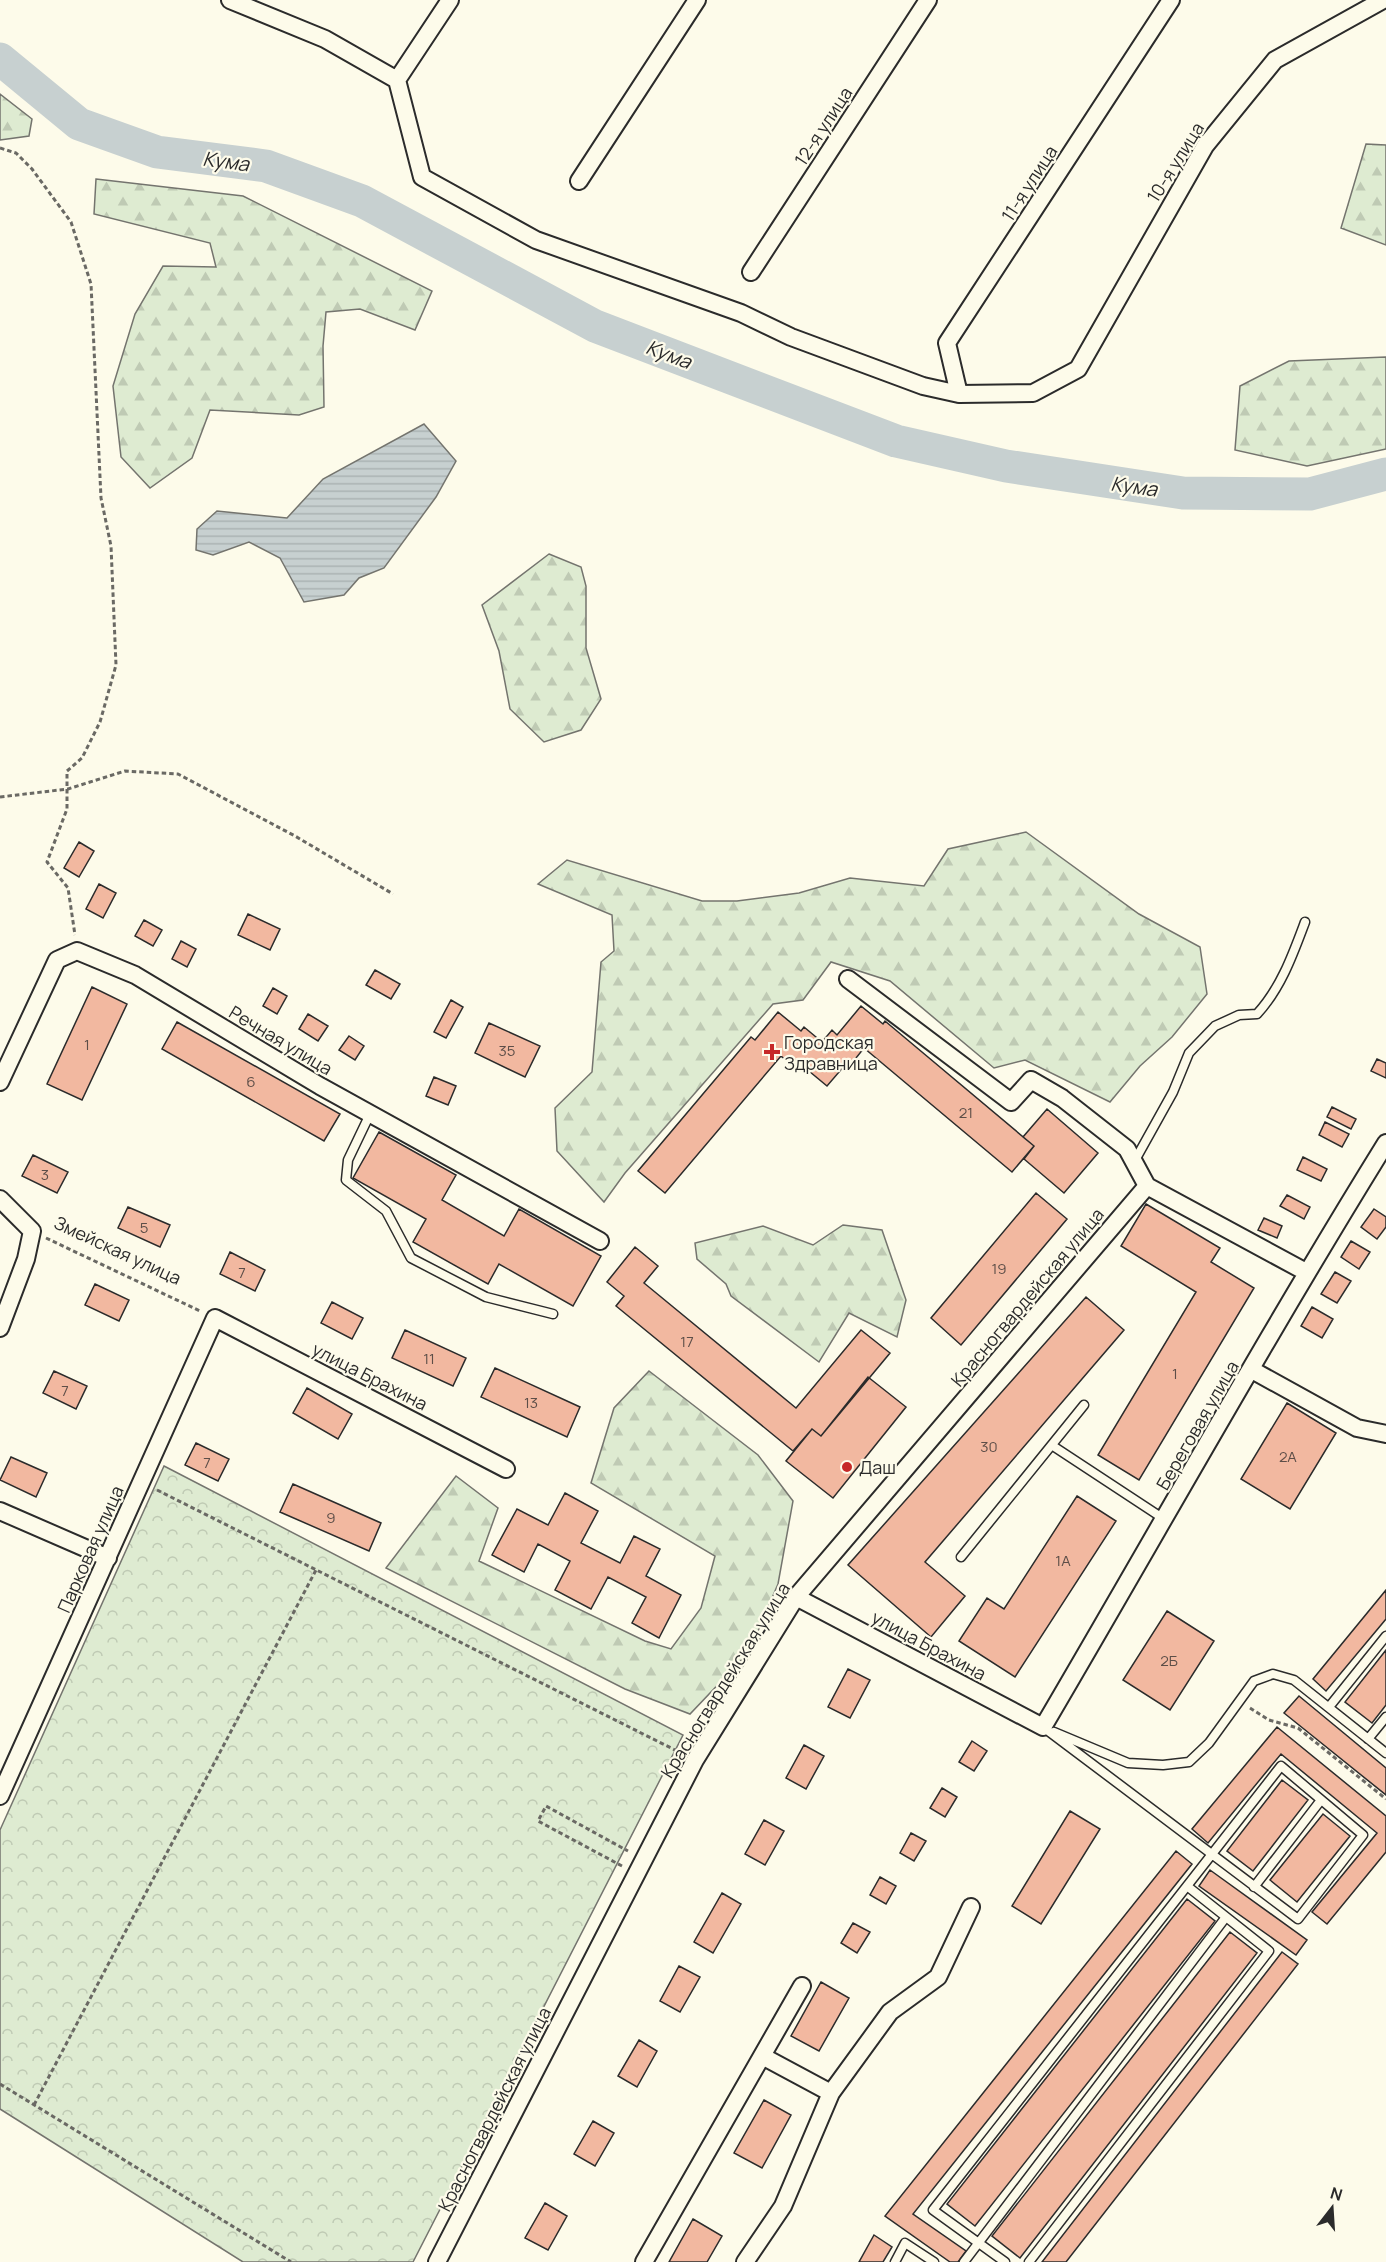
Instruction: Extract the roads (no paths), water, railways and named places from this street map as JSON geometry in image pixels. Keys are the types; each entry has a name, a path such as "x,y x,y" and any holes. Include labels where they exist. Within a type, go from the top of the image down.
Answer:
{"street":[{"path":"230,0 325,39 397,80 422,177 537,240 741,313 791,337 923,386 960,394"},
{"path":"397,80 450,0"},
{"path":"579,181 697,0"},
{"name":"12-я улица","path":"751,272 927,0"},
{"name":"11-я улица","path":"960,394 947,343 1171,0"},
{"name":"10-я улица","path":"960,394 1033,393 1078,369 1204,146 1275,60 1383,0"},
{"name":"Речная улица","path":"0,1082 57,960 77,951 135,975 370,1114 600,1241"},
{"path":"848,979 1011,1102 1031,1080 1062,1098 1127,1149 1147,1186 1306,1272"},
{"name":"Береговая улица","path":"1043,1727 1252,1370 1306,1272 1386,1143"},
{"name":"Красногвардейская улица","path":"438,2262 695,1760 796,1597 1147,1186"},
{"name":"Змейская улица","path":"0,1199 32,1231 26,1259 0,1328"},
{"name":"улица Брахина","path":"216,1318 506,1468"},
{"name":"Парковая улица","path":"0,1796 216,1318"},
{"path":"1252,1370 1357,1428 1386,1434"},
{"path":"0,1511 108,1558"},
{"name":"улица Брахина","path":"796,1597 1043,1727"},
{"path":"746,2262 783,2206 831,2093 890,2012 938,1977 971,1907"},
{"path":"644,2262 802,1986"},
{"path":"762,2056 831,2093"}],"lane":[{"path":"1134,1162 1173,1092 1189,1053 1215,1026 1239,1015 1257,1014 1267,1004 1290,961 1305,922"},
{"path":"370,1114 348,1160 346,1180 386,1211 411,1258 486,1297 553,1314"},
{"path":"961,1557 1084,1405"},
{"path":"1053,1446 1164,1519"},
{"path":"1329,1707 1386,1636"},
{"path":"1043,1727 1128,1763 1163,1765 1189,1762 1209,1743 1254,1680 1274,1674 1294,1680 1386,1753"},
{"path":"1368,1739 1386,1717"},
{"path":"1005,2262 933,2210 1211,1855 1281,1766 1363,1835 1298,1919 1211,1855 1043,1727"},
{"path":"1254,1887 1321,1800"},
{"path":"1029,2262 1269,1951 1187,1886"},
{"path":"964,2262 1226,1917"},
{"path":"895,2262 905,2243 934,2262"}],"waterway":[{"name":"Кума","path":"0,59 79,124 157,152 266,166 362,201 595,326 896,441 1006,466 1183,493 1310,494 1386,474"}],"place":[{"name":"Городская Здравница","path":"772,1052"},
{"name":"Даш","path":"847,1467"}]}
